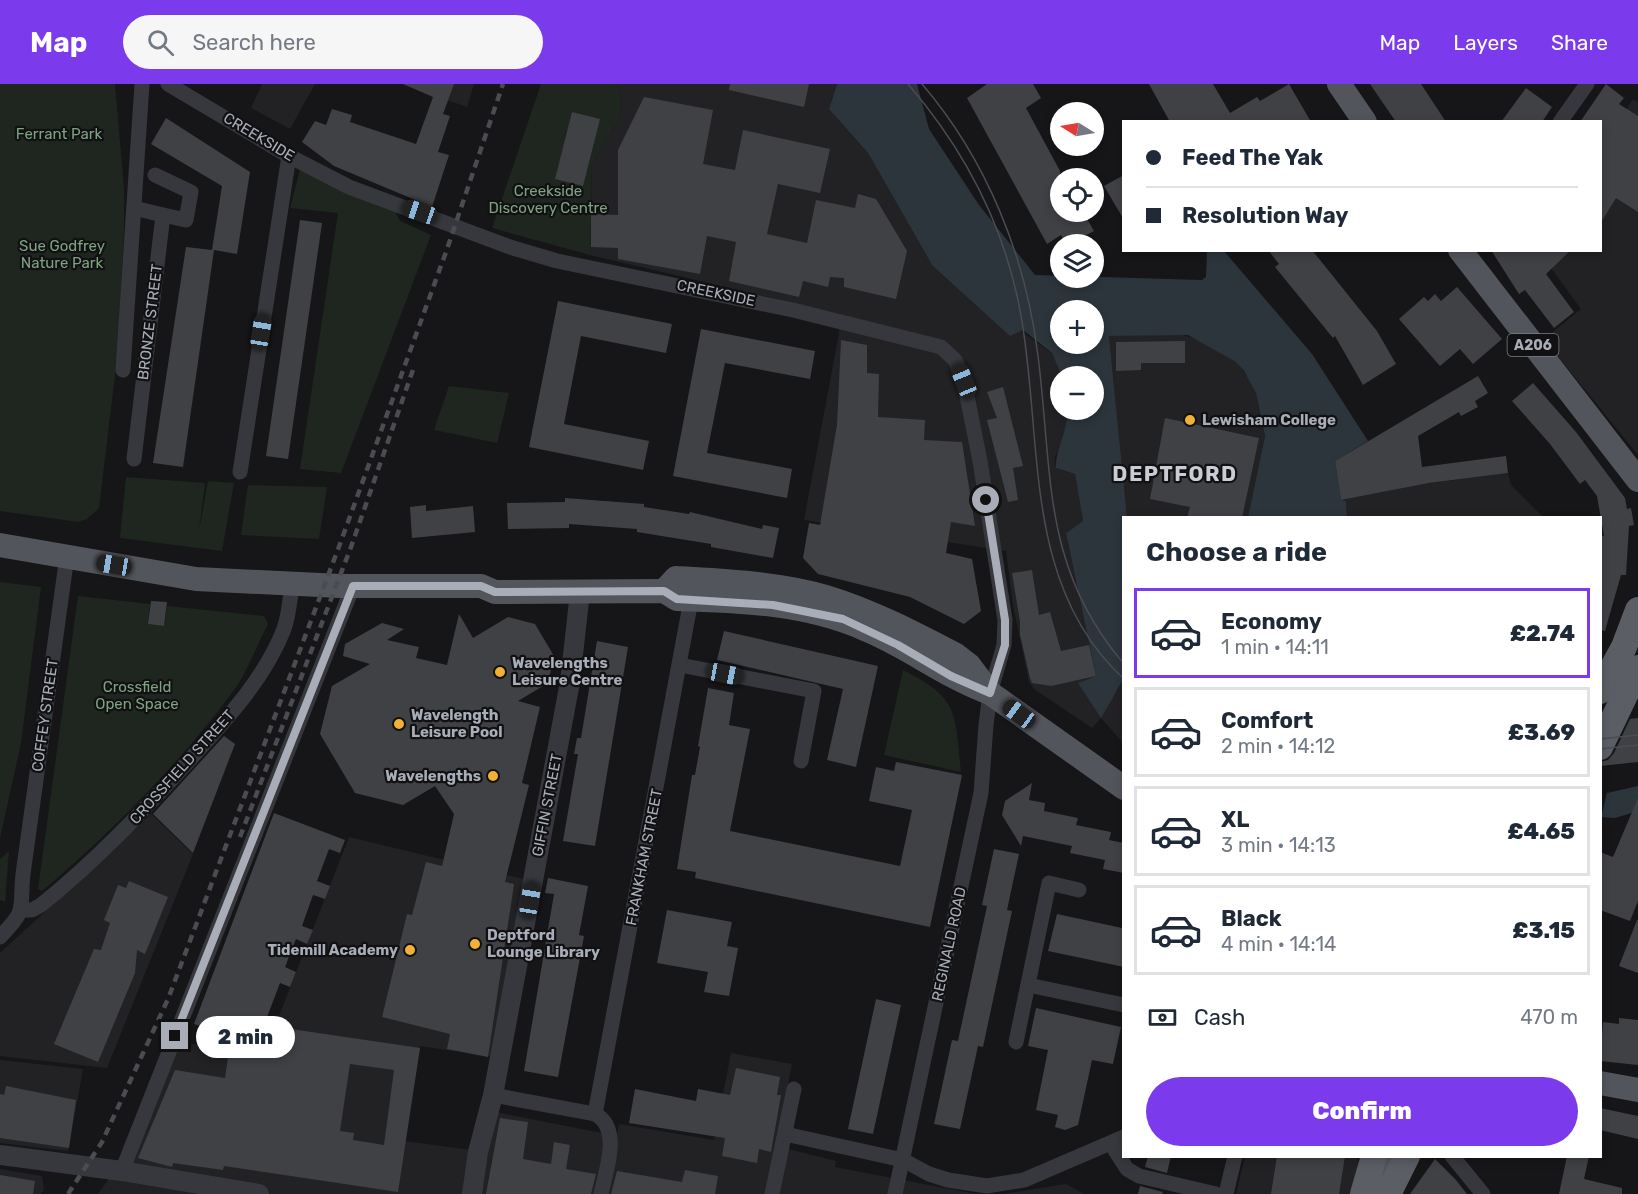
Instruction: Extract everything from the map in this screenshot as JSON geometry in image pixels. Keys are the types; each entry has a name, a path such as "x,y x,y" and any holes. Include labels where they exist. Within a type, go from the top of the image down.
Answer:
{"highway":[{"path":"1602,741 1622,684 1638,610"},
{"path":"1372,1191 1374,1158"},
{"path":"1372,1191 1405,1158"}],"main road":[{"path":"1339,84 1364,120"},
{"name":"A206","path":"1462,252 1638,480"},
{"path":"0,545 196,579 353,586 481,586 495,592 664,591 677,599 773,605 843,619 898,645 951,676 990,693 1122,787"},
{"path":"664,591 676,578 738,583 824,596 864,609 956,655 969,664 990,693"},
{"path":"1602,1083 1638,1090"},
{"path":"1372,1191 1387,1158"}],"street":[{"name":"BRONZE STREET","path":"123,370 142,84"},
{"name":"CREEKSIDE","path":"168,84 289,156 349,187 557,261 793,310 941,347 955,360 964,381 980,461 1005,620 1005,645 990,693"},
{"path":"1561,120 1587,84"},
{"path":"240,472 289,156"},
{"path":"134,208 186,220 191,192 155,175"},
{"name":"BRONZE STREET","path":"134,459 163,215"},
{"name":"COFFEY STREET","path":"22,910 23,874 67,556"},
{"name":"CROSSFIELD STREET","path":"0,937 16,922 22,910 32,910 41,905 98,856 231,713 263,669 280,637 285,626 292,584"},
{"path":"122,1171 353,586"},
{"name":"GIFFIN STREET","path":"472,1194 480,1144 493,1095 570,682 580,592"},
{"name":"FRANKHAM STREET","path":"596,1114 691,600"},
{"path":"680,665 814,692 801,761"},
{"name":"REGINALD ROAD","path":"895,1194 981,793 990,693"},
{"path":"1016,1042 1049,883 1079,890"},
{"path":"1028,985 1122,1005"},
{"path":"772,1194 794,1089"},
{"path":"493,1095 596,1114 609,1125 610,1136 601,1194"},
{"path":"785,1134 903,1160 929,1174 968,1184 1005,1184 1042,1174 1118,1140"},
{"path":"0,1155 122,1171 259,1194"},
{"path":"1124,1158 1128,1169 1139,1176 1216,1194"},
{"path":"1226,1194 1235,1158"},
{"path":"1454,1158 1484,1194"}],"shaded area":[{"path":"262,84 315,84 290,129 251,108"},
{"path":"402,84 474,84 467,107"},
{"path":"621,84 837,84 829,109 868,153 932,265 1054,355 1058,366 1050,366 1050,420 1068,421 1055,458 1056,468 1075,474 1083,521 1066,533 1096,676 1079,683 1117,692 1122,682 1122,742 1101,718 1092,728 1034,689 1029,682 1013,606 1006,551 804,520 839,333 840,314 590,255 592,163 620,119"},
{"path":"837,84 917,84 929,129 979,205 1035,275 1050,275 1050,288 1104,288 1104,277 1202,280 1206,277 1207,252 1225,252 1312,354 1368,441 1335,461 1341,500 1346,501 1347,516 1248,516 1265,436 1256,393 1244,371 1236,362 1188,335 1109,336 1127,516 1122,516 1122,682 1101,718 1078,683 1096,676 1066,533 1083,521 1075,474 1056,468 1056,460 1067,420 1104,420 1104,366 1058,366 1052,354 1104,354 1104,300 1050,300 1050,351 1023,330 1010,336 932,265 868,153 829,109"},
{"path":"1633,99 1638,102 1638,455 1544,339 1581,309 1543,257 1542,252 1602,252 1602,146"},
{"name":"Lewisham College","path":"1178,334 1198,339 1237,362 1256,393 1265,436 1248,516 1127,516 1109,336"},
{"path":"1508,473 1511,485 1542,516 1347,516 1346,501 1341,500 1424,484"},
{"path":"1638,786 1638,811 1615,818 1602,817 1607,793"},
{"path":"151,814 193,854 107,1068 0,1056 0,953"},
{"path":"349,837 528,880 494,1057 420,1046 405,1141 471,1150 480,1109 617,1136 619,1124 714,1140 731,1053 792,1064 776,1146 836,1161 835,1167 976,1194 98,1194 125,1156 180,1042 368,1066 264,1049 270,1020 277,1021"},
{"path":"0,1060 83,1069 68,1151 0,1143"},
{"path":"1245,1158 1357,1158 1359,1163 1352,1194 1236,1194"},
{"path":"0,1169 42,1176 44,1190 41,1194 0,1194"},
{"path":"1066,1184 1084,1194 1003,1194"}],"green space":[{"name":"Sue Godfrey Nature Park","path":"0,84 115,84 124,189 118,350 99,508 87,519 78,522 0,511"},
{"name":"Creekside Discovery Centre","path":"541,84 621,84 620,119 592,163 590,255 492,228"},
{"path":"300,170 394,209 400,221 431,235 341,473 300,469 338,213 290,208"},
{"path":"449,386 509,393 497,443 434,430"},
{"path":"126,477 205,483 199,531 208,481 234,483 222,551 120,538"},
{"path":"248,485 327,487 319,539 241,535"},
{"path":"0,582 41,587 21,743 0,838"},
{"name":"Crossfield Open Space","path":"78,596 150,604 148,624 164,626 167,606 264,616 268,624 237,685 189,747 118,822 42,891 38,889"},
{"path":"903,670 935,690 951,710 955,722 961,772 884,755"},
{"path":"9,851 5,902 0,900 0,859"}],"building":[{"path":"403,84 454,84 443,114 450,116 438,152 449,155 432,207 334,166 302,142 315,121 326,125 332,109 352,115 350,122 416,144 433,97"},
{"path":"730,84 809,84 804,107 729,90"},
{"path":"987,84 1033,84 1041,98 1026,108 1058,168 1050,168 1050,222 1089,222 1094,231 1088,234 1050,234 1050,242 1047,244 967,98"},
{"path":"1149,84 1213,84 1230,113 1257,97 1260,101 1289,84 1310,120 1169,120"},
{"path":"1370,84 1421,84 1445,120 1395,120"},
{"path":"1606,84 1624,98 1619,104 1638,116 1638,212 1616,198 1602,221 1602,120 1581,120"},
{"path":"1526,88 1552,107 1543,120 1502,120"},
{"path":"644,97 713,110 703,164 735,170 743,130 830,149 820,193 778,184 767,234 807,243 816,200 855,208 858,194 876,199 907,251 896,299 844,287 844,278 830,277 828,287 803,281 799,297 729,281 736,242 707,236 700,274 618,259 618,248 591,247 591,214 618,215 618,150"},
{"path":"572,112 600,119 583,186 555,179"},
{"path":"166,118 250,172 237,254 214,250 183,467 153,463 186,247 212,250 222,186 151,144"},
{"path":"1122,176 1122,217 1104,186"},
{"path":"300,220 322,223 288,459 266,456"},
{"path":"1270,252 1314,252 1377,331 1396,364 1363,385 1335,336 1333,338 1275,267 1279,264"},
{"path":"1492,252 1569,252 1546,274 1574,312 1554,328 1525,290 1519,294"},
{"path":"1457,287 1502,339 1473,364 1460,349 1440,366 1399,319 1424,297 1428,301 1435,294 1441,301"},
{"path":"558,301 672,324 666,353 581,336 564,424 649,441 643,470 529,447"},
{"path":"701,329 815,351 810,379 725,363 707,453 792,469 787,498 673,476"},
{"path":"841,340 867,345 867,373 879,374 878,417 925,420 924,440 962,442 975,526 951,522 946,553 972,559 981,611 964,624 910,597 818,574 803,558 809,523 820,525 837,425"},
{"path":"1185,341 1185,363 1141,363 1141,370 1116,371 1116,342"},
{"path":"1478,376 1488,393 1475,401 1478,407 1461,416 1459,412 1418,436 1422,467 1506,456 1508,473 1429,483 1341,500 1335,461"},
{"path":"1533,383 1576,432 1625,498 1627,509 1631,508 1634,525 1629,526 1626,575 1621,575 1605,631 1602,630 1602,536 1604,536 1597,496 1585,480 1580,484 1550,444 1512,401"},
{"path":"1003,387 1023,466 1013,468 1018,500 1008,502 987,420 997,418 987,392"},
{"path":"1165,418 1259,438 1242,516 1188,516 1190,507 1150,499"},
{"path":"565,498 644,504 644,507 689,514 690,512 762,529 763,525 779,528 773,558 711,547 711,544 637,532 637,529 569,524 569,528 508,529 507,503 565,502"},
{"path":"426,505 426,511 473,506 475,532 412,538 410,507"},
{"path":"1032,570 1039,615 1050,612 1061,651 1089,645 1096,676 1051,686 1032,683 1020,635 1012,573"},
{"path":"151,601 167,602 164,626 148,624"},
{"path":"459,614 473,638 508,617 535,624 554,656 548,683 518,701 540,707 522,783 529,785 505,882 514,884 488,1057 447,1049 450,1034 382,1017 407,914 412,915 426,862 442,866 454,814 435,786 403,805 355,793 320,734 332,686 370,664 343,656 345,644 382,623 404,629 387,640 419,647 416,658 447,665"},
{"path":"724,631 878,666 856,767 827,760 843,689 717,660"},
{"path":"597,641 628,647 595,846 563,841 578,754 574,754 577,738 581,738"},
{"path":"708,688 734,693 729,725 750,729 730,831 900,866 912,810 869,801 876,767 894,771 896,762 962,775 930,927 695,878 696,872 677,869 692,775 695,775 700,747 698,746"},
{"path":"1638,718 1638,762 1602,766 1602,762 1608,760 1614,753 1630,719"},
{"path":"224,736 235,744 193,853 153,814"},
{"path":"1032,783 1029,800 1045,803 1044,811 1078,818 1076,825 1111,832 1109,840 1122,843 1122,873 1103,869 1105,860 1070,853 1072,846 1023,836 1021,846 1002,815 1005,801"},
{"path":"1638,798 1638,901 1630,921 1602,911 1602,853 1613,857"},
{"path":"274,813 345,840 340,853 329,849 317,881 330,886 325,899 313,895 302,926 313,930 307,944 296,939 285,967 296,972 290,987 280,983 264,1025 420,1048 398,1192 224,1166 223,1170 173,1163 172,1167 138,1158 175,1070 225,1078 231,1037 194,1024","holes":["350,1064 394,1070 384,1145 353,1140 354,1133 340,1131"]},
{"path":"994,849 1019,854 1007,910 1012,911 983,1047 978,1046 960,1129 934,1124 952,1040 958,1041 987,906 982,905"},
{"path":"548,878 588,886 579,935 584,936 558,1077 524,1071 554,894 545,893"},
{"path":"129,881 168,897 145,954 137,950 135,973 98,1062 54,1044 94,949 101,950 110,923 104,920 118,885 126,888"},
{"path":"667,910 732,922 727,946 738,948 729,996 704,992 708,972 657,963"},
{"path":"1057,914 1122,928 1122,967 1048,951"},
{"path":"1638,920 1638,973 1619,966"},
{"path":"876,999 901,1005 873,1134 848,1129"},
{"path":"1036,1008 1121,1027 1113,1064 1092,1060 1078,1125 1065,1130 1055,1127 1058,1115 1036,1110 1048,1050 1028,1046"},
{"path":"1619,1018 1638,1020 1638,1065 1602,1061 1603,1022 1619,1024"},
{"path":"736,1068 780,1077 777,1095 781,1095 771,1152 759,1149 757,1163 722,1156 725,1138 629,1123 635,1089 696,1101 698,1089 730,1095"},
{"path":"6,1086 76,1100 69,1148 0,1138 0,1094 4,1095"},
{"path":"1602,1108 1638,1116 1638,1139 1602,1130"},
{"path":"500,1118 528,1122 523,1159 551,1164 554,1142 570,1145 566,1169 596,1174 591,1194 486,1194"},
{"path":"1147,1158 1171,1158 1167,1173 1145,1167"},
{"path":"1277,1158 1345,1158 1339,1194 1271,1194"},
{"path":"1567,1158 1589,1158 1584,1179 1622,1188 1622,1194 1559,1194"},
{"path":"1435,1159 1456,1180 1467,1194 1410,1194"},
{"path":"685,1170 718,1176 715,1194 611,1194 617,1171 682,1182"},
{"path":"0,1175 35,1181 33,1194 0,1194"},
{"path":"1140,1186 1163,1192 1162,1194 1138,1194"}],"tram line":[{"path":"908,84 947,135 964,162 1004,248 1020,310 1042,506 1052,553 1067,599 1091,641 1122,677"},
{"path":"922,84 945,113 984,177 1013,246 1032,319 1043,399 1050,479 1064,555 1078,591 1097,628 1122,661"},
{"path":"1602,739 1638,735"},
{"path":"1602,749 1638,745"}],"railway":[{"path":"68,1194 102,1142 168,999 340,544 446,252 503,84"},
{"path":"240,837 351,547 414,367"}],"place":[{"name":"Lewisham College","path":"1190,420"},
{"name":"Wavelengths Leisure Centre","path":"500,672"},
{"name":"Wavelength Leisure Pool","path":"399,724"},
{"name":"Wavelengths","path":"493,776"},
{"name":"Deptford Lounge Library","path":"475,944"},
{"name":"Tidemill Academy","path":"410,950"}],"district":[{"name":"DEPTFORD","path":"1175,474"}],"route":[{"path":"175,1036 353,586 481,586 495,592 664,591 677,599 722,600 798,609 843,619 870,630 951,676 990,693 1005,645 1005,620 986,500"}],"park label":[{"name":"Ferrant Park","path":"59,134"}]}
